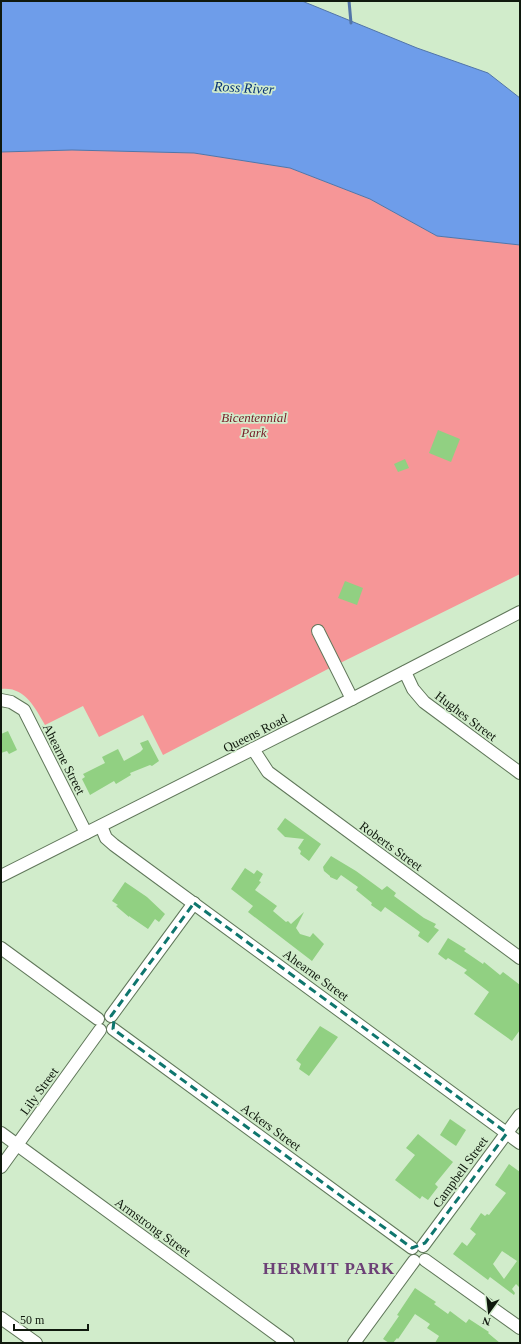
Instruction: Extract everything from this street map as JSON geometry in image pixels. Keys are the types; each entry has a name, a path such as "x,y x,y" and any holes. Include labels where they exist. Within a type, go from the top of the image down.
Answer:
{"street":[{"name":"Queens Road","path":"1,876 352,699 520,612"},
{"path":"318,631 352,699"},
{"name":"Hughes Street","path":"405,672 413,689 424,702 520,773"},
{"name":"Ahearne Street","path":"6,701 24,710 86,834"},
{"name":"Roberts Street","path":"253,749 268,772 520,958"},
{"name":"Ahearne Street","path":"101,826 106,838 114,845 520,1142"},
{"path":"110,1016 194,903"},
{"path":"1,948 108,1033 113,1029 114,1021 110,1016"},
{"path":"99,1025 102,1016 110,1016"},
{"name":"Lily Street","path":"1,1167 99,1025"},
{"name":"Ackers Street","path":"113,1029 418,1247"},
{"name":"Campbell Street","path":"418,1247 520,1115"},
{"name":"Armstrong Street","path":"1,1133 288,1343"},
{"path":"354,1343 419,1260 428,1254 426,1248 418,1247"},
{"path":"419,1260 520,1328"},
{"path":"1,1318 36,1343"}],"highlighted area":[{"path":"194,903 507,1133 425,1243 412,1248 113,1029 114,1021 111,1016"}],"green space":[{"name":"Bicentennial Park","path":"72,150 194,153 290,168 370,199 437,236 520,245 520,574 326,670 163,755 143,715 99,737 83,706 45,725 33,705 22,694 9,689 1,689 1,152"}],"water":[{"name":"Ross River","path":"1,1 302,1 417,48 488,73 520,98 520,245 437,236 370,199 290,168 194,153 72,150 1,152"}],"building":[{"path":"438,430 460,439 451,462 429,453"},
{"path":"405,459 409,468 398,472 394,464"},
{"path":"345,581 363,588 357,605 338,598"},
{"path":"8,731 17,750 9,754 7,751 1,753 1,734"},
{"path":"148,740 159,761 152,766 150,765 130,773 131,775 116,784 114,781 90,795 82,779 85,777 83,774 105,763 102,757 118,749 124,761 140,752 143,749 140,743"},
{"path":"285,818 321,844 309,861 300,854 301,851 298,848 304,839 285,837 277,829"},
{"path":"331,856 356,871 382,890 387,886 396,893 394,896 424,918 436,924 434,927 439,930 428,943 418,936 420,932 385,907 381,912 371,905 372,903 356,890 358,887 341,875 337,880 330,877 324,871 323,867"},
{"path":"245,868 254,874 257,870 263,874 259,881 261,882 255,890 277,906 273,911 286,922 288,921 291,924 304,912 296,928 300,934 310,937 313,933 324,944 312,961 248,912 253,906 231,889"},
{"path":"125,882 147,897 165,914 159,922 155,919 148,929 129,917 116,906 118,905 112,901"},
{"path":"448,938 466,949 464,951 483,964 484,962 500,975 503,972 520,985 520,1030 512,1041 474,1014 489,992 464,973 467,970 448,958 446,960 438,954"},
{"path":"320,1026 338,1037 309,1076 299,1069 301,1064 296,1060"},
{"path":"450,1119 466,1130 456,1146 440,1135"},
{"path":"418,1134 453,1162 435,1184 438,1187 428,1200 422,1196 420,1199 395,1180 415,1155 406,1148"},
{"path":"509,1164 520,1172 520,1288 516,1284 512,1289 515,1293 514,1295 490,1277 488,1280 453,1254 462,1242 467,1246 476,1234 470,1229 481,1213 485,1216 487,1214 489,1215 506,1193 495,1185","holes":["502,1251 517,1261 504,1279 493,1264"]},
{"path":"415,1288 436,1302 434,1304 448,1314 450,1311 466,1323 469,1319 489,1332 488,1333 500,1343 435,1343 439,1336 427,1328 430,1324 415,1314 398,1339 397,1338 393,1343 389,1343 383,1339 399,1316 397,1315"}],"waterway":[{"path":"349,1 351,23"}],"district":[{"name":"HERMIT PARK","path":"329,1268"}]}
